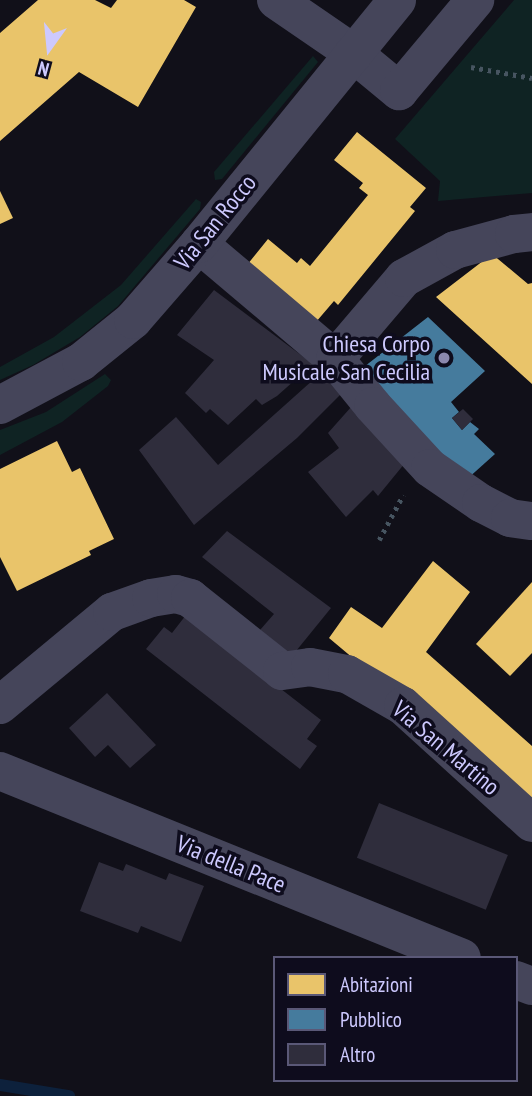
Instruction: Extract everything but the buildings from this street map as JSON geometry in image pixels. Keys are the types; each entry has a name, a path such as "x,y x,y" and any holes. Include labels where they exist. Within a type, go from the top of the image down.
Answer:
{"street":[{"path":"276,0 353,54 399,91 475,0"},
{"name":"Via San Rocco","path":"0,405 54,379 115,337 200,244 397,0"},
{"path":"335,359 404,278 455,250 514,234 532,232"},
{"path":"200,244 335,359 373,406 430,468 481,503 510,518 532,521"},
{"name":"Via San Martino","path":"0,705 112,612 151,598 176,594 190,598 282,671 310,667 347,674 403,706 532,823"},
{"name":"Via della Pace","path":"0,771 457,956"}],"path":[{"path":"439,43 475,70 532,78"},
{"path":"379,540 411,483 430,468"}],"green space":[{"path":"514,0 532,0 532,193 438,201 440,181 395,139"},
{"path":"313,56 318,62 222,179 215,180 214,172"},
{"path":"196,199 201,202 200,209 118,306 80,337 33,365 0,380 0,367 54,337 121,285"},
{"path":"105,374 111,380 108,386 62,422 0,455 0,430 46,412"}],"waterway":[{"path":"0,1085 69,1096"}],"place":[{"name":"Chiesa Corpo Musicale San Cecilia","path":"444,358"}]}
